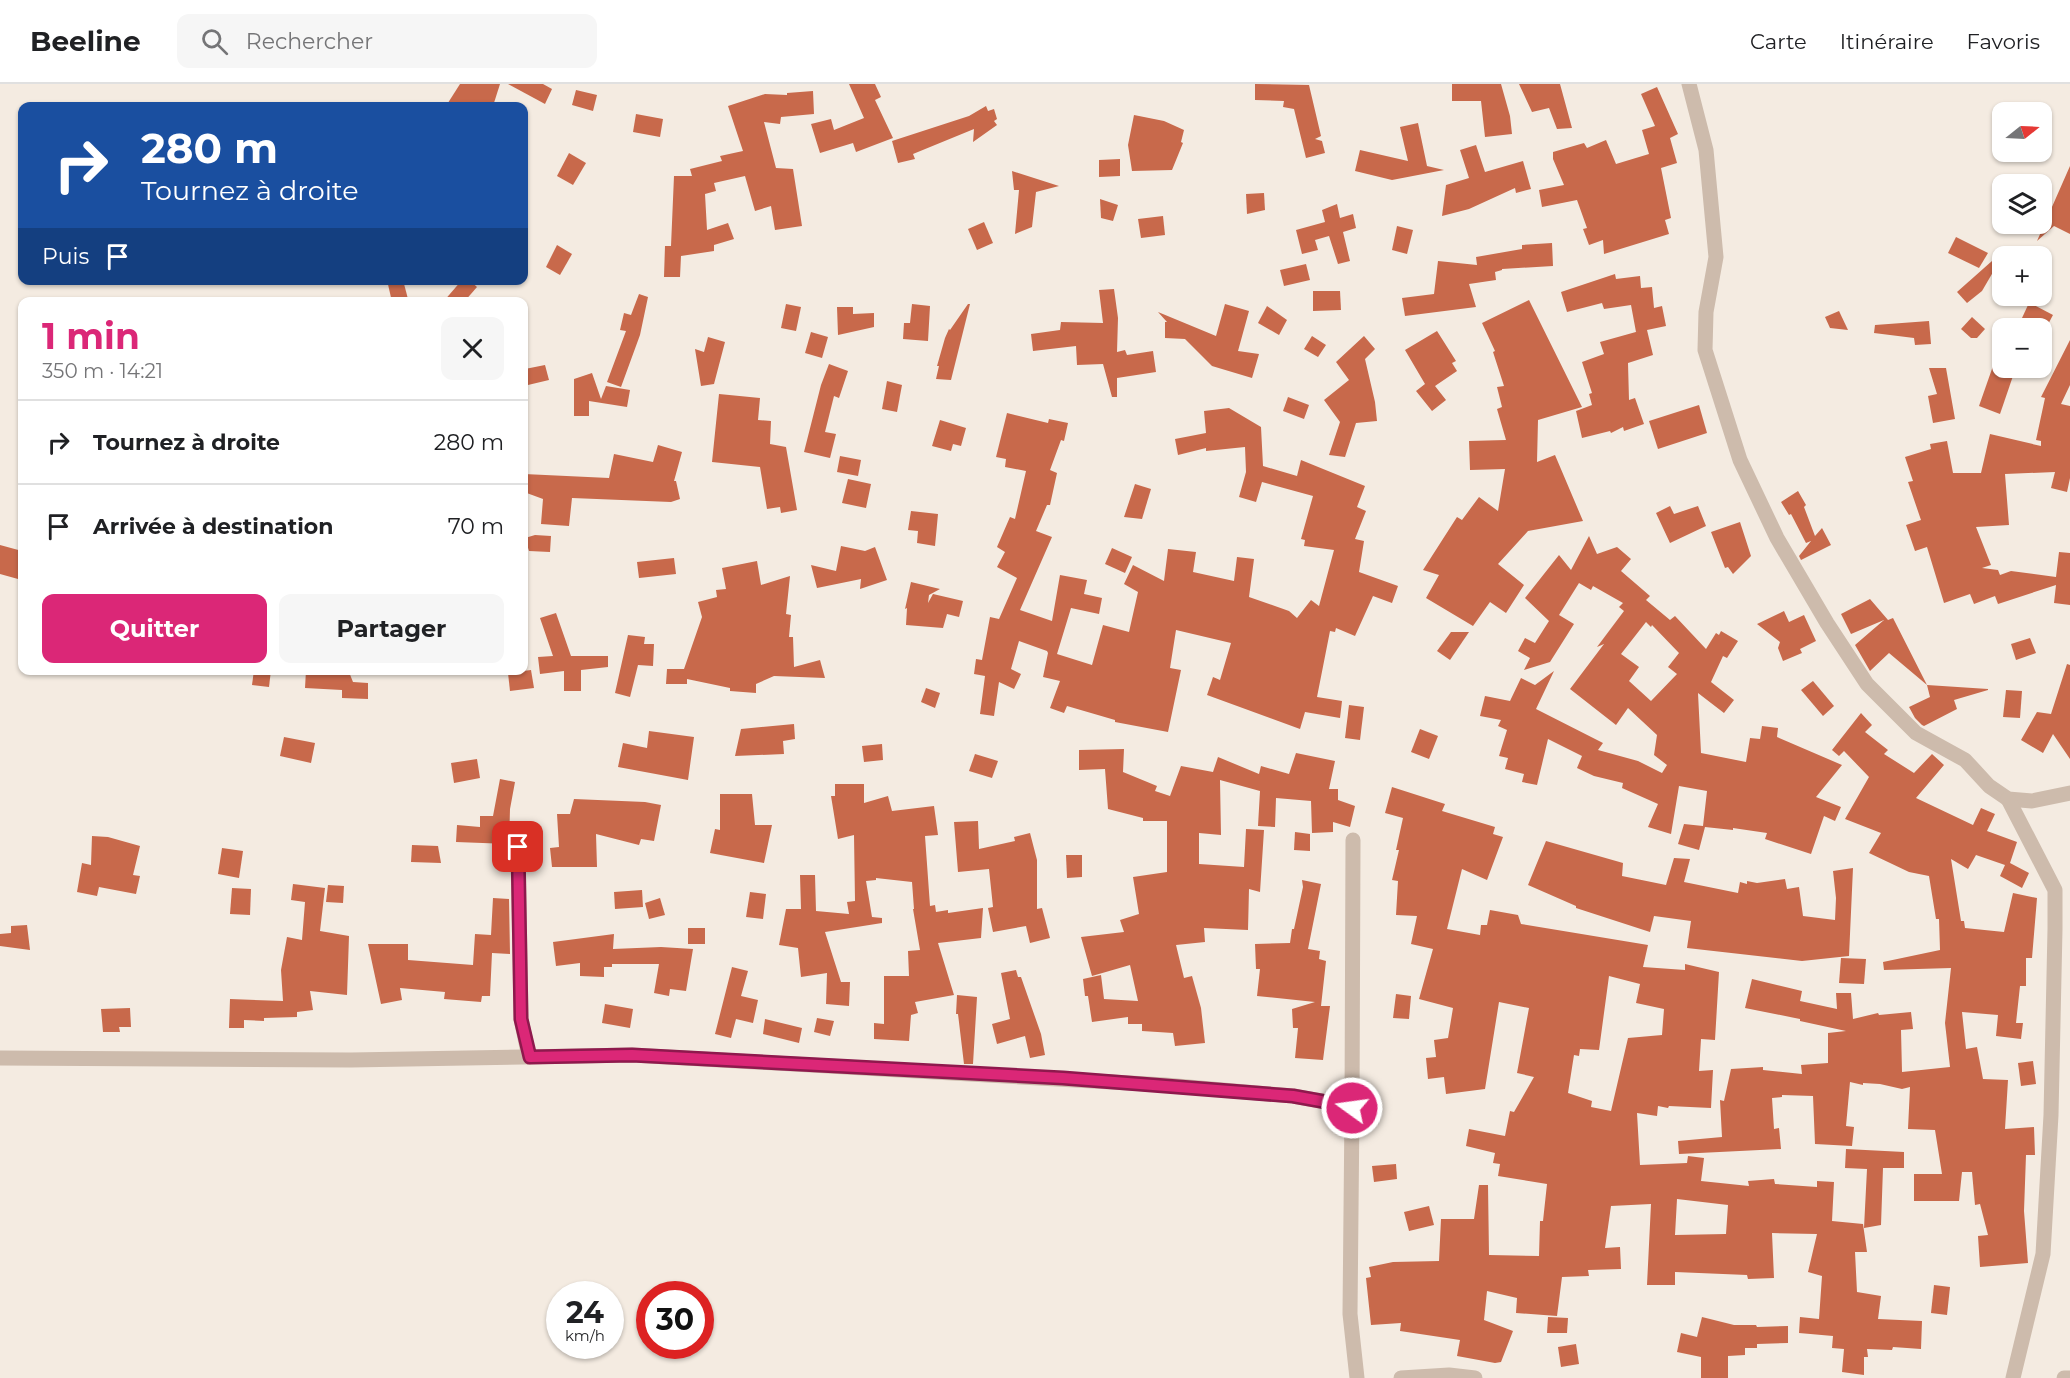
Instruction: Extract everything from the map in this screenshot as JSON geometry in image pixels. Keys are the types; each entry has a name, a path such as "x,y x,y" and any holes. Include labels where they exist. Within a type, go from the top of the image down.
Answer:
{"street":[{"path":"1689,84 1706,150 1716,257 1706,312 1705,350 1740,460 1777,538 1827,623 1867,684 1917,733 1965,760 1989,786 2008,800 2055,890 2051,1115 2043,1254 2013,1378"},
{"path":"2008,800 2032,801 2070,793"},
{"path":"1353,840 1350,1314 1357,1378"},
{"path":"518,847 521,1019 530,1057"},
{"path":"2055,929 2070,920"},
{"path":"0,1058 351,1060 632,1055 1054,1078 1293,1096 1352,1108"},
{"path":"1401,1378 1449,1375 1475,1378"},
{"path":"2064,1378 2070,1378"}],"building":[{"path":"460,84 500,84 494,102 449,102"},
{"path":"508,84 543,84 552,89 545,104"},
{"path":"849,84 875,84 881,97 875,100 893,138 856,152 853,143 820,153 811,124 831,119 834,130 864,118"},
{"path":"1255,84 1309,85 1321,136 1315,139 1322,141 1325,153 1306,158 1294,109 1283,107 1284,101 1255,100"},
{"path":"1452,84 1501,84 1510,116 1512,134 1485,137 1481,101 1452,101"},
{"path":"1519,84 1560,84 1572,128 1557,129 1549,108 1532,112"},
{"path":"1657,87 1678,134 1670,138 1677,163 1661,168 1671,218 1665,220 1669,234 1604,254 1603,240 1589,245 1583,229 1587,228 1577,200 1542,207 1539,190 1564,185 1553,159 1553,152 1584,143 1587,148 1606,140 1616,164 1649,154 1642,130 1655,126 1641,94"},
{"path":"576,90 597,95 593,111 572,105"},
{"path":"813,91 814,114 781,117 780,124 764,122 776,168 793,169 802,226 775,230 771,206 755,211 745,176 714,183 716,191 705,194 707,230 728,223 734,239 714,245 714,251 681,256 680,277 664,277 665,246 671,246 674,176 692,176 690,169 722,161 720,156 743,151 728,106 765,94 787,95 787,93"},
{"path":"986,106 988,111 994,109 997,119 994,121 997,125 973,142 974,129 913,154 915,159 898,163 892,141 969,116"},
{"path":"636,114 663,119 660,137 633,132"},
{"path":"1134,115 1164,121 1184,130 1181,142 1183,143 1172,170 1132,171 1128,145"},
{"path":"1418,123 1427,166 1444,170 1392,180 1355,171 1360,150 1408,161 1400,127"},
{"path":"1476,145 1485,172 1523,161 1531,189 1516,193 1515,188 1469,209 1442,216 1446,185 1469,178 1460,150"},
{"path":"569,153 586,163 573,185 557,176"},
{"path":"1120,159 1120,176 1099,177 1099,160"},
{"path":"2070,166 2070,234 2054,226 2052,228 2052,207"},
{"path":"1012,171 1059,186 1036,192 1032,227 1015,234 1019,190 1014,190"},
{"path":"1264,193 1265,210 1247,214 1246,194"},
{"path":"1100,199 1118,205 1113,221 1101,218"},
{"path":"1337,204 1340,218 1353,214 1356,228 1343,232 1350,261 1338,264 1329,236 1315,240 1318,250 1302,254 1296,230 1325,222 1322,210"},
{"path":"1163,216 1165,235 1141,238 1138,219"},
{"path":"984,222 993,243 977,250 968,229"},
{"path":"1397,226 1413,230 1407,254 1392,250"},
{"path":"1956,237 1988,253 1979,268 1948,253"},
{"path":"1552,243 1553,266 1502,269 1495,272 1496,280 1469,284 1476,307 1405,316 1402,298 1434,294 1438,261 1477,265 1476,257 1522,249 1522,245"},
{"path":"557,245 572,254 560,275 546,267"},
{"path":"1992,261 1992,274 1982,291 1967,303 1957,292"},
{"path":"1306,264 1310,280 1284,286 1280,270"},
{"path":"1615,274 1616,279 1640,276 1641,288 1652,287 1654,308 1662,306 1666,326 1647,330 1653,355 1628,363 1629,400 1635,398 1644,424 1624,431 1623,427 1611,433 1610,431 1582,438 1576,411 1592,405 1589,394 1592,393 1582,362 1604,354 1600,342 1636,332 1631,305 1604,309 1602,303 1567,312 1561,292"},
{"path":"388,285 404,285 407,297 391,297"},
{"path":"458,285 477,287 468,297 447,297"},
{"path":"1114,289 1118,318 1117,352 1125,350 1127,355 1153,351 1156,372 1117,378 1117,397 1112,397 1103,364 1077,365 1076,346 1033,351 1031,334 1060,330 1061,322 1103,323 1099,290"},
{"path":"1313,291 1340,291 1341,310 1313,311"},
{"path":"639,294 648,297 640,335 621,387 607,382 626,331 620,330 624,313 631,315"},
{"path":"1529,300 1582,407 1538,420 1537,462 1555,455 1583,521 1528,531 1498,564 1524,585 1506,613 1490,602 1473,626 1426,598 1439,575 1423,570 1457,517 1462,520 1479,497 1498,511 1505,469 1470,470 1469,441 1506,440 1497,409 1502,407 1497,387 1504,386 1493,352 1495,351 1482,323"},
{"path":"786,304 801,307 796,331 781,328"},
{"path":"912,304 930,306 928,341 903,339 904,323 910,323"},
{"path":"970,304 951,380 936,379 939,366 937,366 945,338"},
{"path":"1225,304 1249,311 1238,351 1259,354 1252,378 1212,366 1185,339 1165,338 1165,322 1167,322 1158,312 1216,336"},
{"path":"1267,306 1287,320 1279,335 1258,323"},
{"path":"2028,306 2036,306 2053,315 2051,318 2022,318"},
{"path":"837,307 853,307 853,314 874,313 874,327 838,335"},
{"path":"1839,311 1848,330 1830,328 1825,317"},
{"path":"1972,317 1985,329 1977,338 1971,338 1961,329"},
{"path":"1929,321 1931,344 1915,345 1914,338 1874,333 1875,325"},
{"path":"1437,331 1456,361 1452,363 1457,371 1435,386 1446,400 1432,411 1416,391 1425,384 1405,350"},
{"path":"811,332 828,337 822,358 805,353"},
{"path":"1312,336 1326,345 1318,357 1304,349"},
{"path":"1364,336 1375,349 1365,359 1377,421 1356,423 1345,457 1329,455 1340,422 1324,400 1349,380 1336,362"},
{"path":"708,337 725,342 714,384 701,386 695,349 704,352"},
{"path":"2070,340 2070,385 2061,404 2070,406 2070,478 2067,492 2051,488 2055,472 2005,474 2009,525 1976,527 1991,565 1982,568 1998,570 2000,575 2011,571 2056,577 2059,552 2070,553 2070,605 2054,603 2056,585 1998,604 1995,596 1974,604 1970,594 1944,603 1927,547 1915,551 1906,525 1921,520 1908,482 1913,481 1905,457 1931,449 1930,444 1947,441 1953,473 1981,473 1990,434 2041,446 2041,441 2036,440 2045,398 2041,397"},
{"path":"829,364 848,371 839,398 834,396 825,432 836,434 830,458 804,452 821,385"},
{"path":"545,365 549,380 528,385 528,368"},
{"path":"1929,368 1946,368 1955,419 1933,423 1928,396 1937,394"},
{"path":"1992,369 1992,378 2012,378 2000,414 1979,406"},
{"path":"592,373 601,399 606,386 630,390 627,407 589,401 589,416 574,416 574,379"},
{"path":"887,381 902,385 897,412 882,409"},
{"path":"719,394 760,398 758,420 771,421 770,444 786,447 797,510 781,513 780,507 767,509 760,467 712,462"},
{"path":"1288,397 1309,405 1304,419 1283,411"},
{"path":"1699,405 1707,433 1658,449 1649,421"},
{"path":"1229,408 1261,427 1263,466 1297,476 1301,460 1365,486 1357,507 1366,511 1355,539 1364,541 1359,572 1398,586 1392,603 1373,596 1355,636 1336,628 1335,632 1330,631 1317,697 1342,701 1340,718 1305,712 1300,729 1207,695 1213,677 1220,680 1231,643 1176,630 1170,668 1181,670 1168,732 1115,722 1115,720 1067,706 1064,713 1050,708 1060,681 1043,677 1048,653 1019,641 1011,669 1021,674 1014,689 999,682 994,716 980,714 985,676 974,674 976,659 982,660 990,617 999,619 1017,578 997,567 1005,552 997,547 1010,517 1015,519 1026,471 1005,467 1006,459 996,457 1007,413 1048,423 1049,419 1068,423 1064,441 1061,440 1050,470 1057,473 1050,505 1047,505 1036,531 1052,537 1020,610 1052,621 1060,575 1087,580 1084,594 1102,598 1099,614 1071,608 1057,654 1092,665 1103,625 1129,632 1138,592 1124,584 1133,565 1164,581 1168,549 1196,552 1193,572 1234,581 1237,557 1254,559 1249,597 1289,611 1297,618 1311,600 1319,606 1334,550 1304,546 1305,540 1301,539 1313,496 1262,482 1256,502 1239,497 1246,472 1245,447 1206,451 1206,448 1178,455 1175,439 1206,433 1204,411"},
{"path":"940,420 966,428 961,446 953,444 951,451 932,446"},
{"path":"658,445 682,452 674,481 676,481 680,499 671,502 572,498 569,526 541,524 543,499 528,493 528,474 609,478 614,454 653,462"},
{"path":"840,456 861,460 858,476 837,472"},
{"path":"848,479 871,484 866,508 842,503"},
{"path":"1135,484 1151,489 1142,519 1124,517"},
{"path":"1798,491 1806,505 1804,507 1815,536 1822,528 1831,545 1801,560 1799,556 1811,541 1806,543 1791,514 1789,515 1781,502"},
{"path":"1670,506 1674,514 1698,506 1706,526 1670,543 1656,513"},
{"path":"911,511 938,514 935,546 917,543 918,531 908,530"},
{"path":"1740,522 1751,556 1733,574 1728,567 1725,568 1711,532"},
{"path":"551,536 550,552 529,551 528,537"},
{"path":"1589,536 1597,554 1617,547 1631,559 1621,571 1650,596 1646,600 1670,620 1675,616 1706,649 1716,633 1719,635 1721,631 1738,641 1727,658 1723,656 1711,682 1734,700 1724,713 1698,693 1701,753 1746,762 1750,738 1760,739 1762,726 1778,728 1777,737 1842,765 1816,797 1841,807 1835,821 1824,816 1811,854 1765,839 1767,833 1733,828 1733,830 1705,827 1699,850 1678,844 1684,824 1703,826 1707,791 1679,786 1671,834 1648,827 1658,804 1622,788 1623,783 1594,776 1577,768 1582,756 1548,739 1537,785 1522,782 1524,774 1505,769 1508,758 1499,756 1507,730 1498,726 1501,720 1480,716 1485,696 1510,701 1521,678 1535,685 1554,671 1536,709 1603,743 1598,750 1638,761 1662,773 1667,765 1654,755 1657,735 1628,708 1616,725 1570,689 1604,644 1597,647 1624,611 1619,607 1623,603 1593,586 1591,590 1579,583 1559,615 1574,624 1550,662 1524,670 1530,658 1518,651 1525,638 1535,643 1549,621 1525,598 1559,555 1571,570","holes":["1646,622 1651,627 1652,625 1679,653 1668,667 1677,674 1651,701 1629,681 1639,667 1621,654"]},
{"path":"0,545 18,550 18,579 0,574"},
{"path":"841,546 865,551 875,547 887,580 860,589 861,579 817,588 811,565 836,571"},
{"path":"1112,548 1132,557 1125,573 1105,564"},
{"path":"674,558 676,574 639,578 637,562"},
{"path":"757,561 761,585 790,576 786,614 791,615 789,637 793,637 794,667 820,660 825,678 774,676 756,684 756,693 730,691 730,688 687,679 687,684 666,684 667,669 684,669 702,617 698,602 717,597 716,590 726,589 722,568"},
{"path":"911,582 940,589 929,595 928,603 933,594 963,601 959,617 947,614 943,628 906,625 907,608 905,609"},
{"path":"1870,599 1888,620 1893,618 1927,685 1889,653 1870,671 1855,645 1884,620 1851,634 1841,614"},
{"path":"1784,611 1789,622 1804,615 1816,641 1800,649 1802,653 1783,661 1778,648 1780,642 1757,624"},
{"path":"556,613 571,656 608,656 608,667 581,670 581,691 564,691 564,671 540,674 538,657 553,656 540,618"},
{"path":"1451,632 1469,632 1450,660 1437,651"},
{"path":"628,635 645,637 644,644 654,644 653,666 638,665 630,697 615,693"},
{"path":"2030,638 2036,653 2016,660 2011,644"},
{"path":"2067,664 2070,665 2070,759 2053,734 2043,753 2021,740 2037,712 2051,714"},
{"path":"528,670 531,670 534,688 510,691 508,675 528,675"},
{"path":"253,675 270,675 269,687 252,685"},
{"path":"306,675 350,675 353,682 368,683 368,699 342,698 342,690 305,688"},
{"path":"1813,681 1834,706 1823,716 1801,690"},
{"path":"1927,685 1988,690 1954,700 1957,709 1924,726 1915,718 1909,707 1930,697"},
{"path":"926,688 940,693 935,708 921,702"},
{"path":"2006,690 2022,691 2020,718 2003,717"},
{"path":"1349,705 1364,707 1360,740 1345,738"},
{"path":"1861,713 1872,725 1865,732 1888,750 1884,754 1914,773 1932,754 1944,765 1916,798 1973,825 1981,808 1995,814 1987,831 2017,842 2010,863 2029,873 2022,888 2000,876 2005,865 1976,855 1968,869 1951,859 1961,921 1964,921 1965,928 2004,932 2013,893 2037,898 2032,958 2026,958 2026,986 2020,986 2016,1023 2023,1023 2021,1039 1996,1036 1998,1015 1962,1012 1966,1049 1977,1047 1983,1079 2008,1080 2005,1129 2034,1127 2035,1155 2026,1155 2024,1211 2028,1263 1980,1267 1978,1236 1988,1235 1980,1204 1975,1205 1972,1172 1962,1172 1959,1201 1914,1201 1914,1174 1942,1174 1935,1130 1908,1129 1910,1087 1902,1089 1880,1084 1863,1083 1863,1085 1850,1082 1846,1126 1854,1127 1852,1146 1815,1144 1813,1096 1782,1095 1782,1097 1772,1098 1774,1129 1779,1128 1781,1149 1679,1154 1678,1141 1722,1137 1720,1100 1724,1101 1731,1069 1763,1067 1763,1070 1802,1074 1801,1065 1828,1063 1828,1033 1846,1031 1745,1008 1752,979 1802,991 1800,1001 1837,1009 1836,993 1851,993 1853,1019 1878,1013 1879,1015 1911,1012 1913,1029 1901,1030 1902,1072 1950,1067 1945,1023 1951,968 1884,970 1883,962 1940,950 1939,919 1936,919 1929,876 1909,872 1869,853 1881,833 1845,819 1869,777 1844,751 1839,756 1832,750"},
{"path":"794,724 795,739 783,741 784,754 735,756 741,729"},
{"path":"1420,729 1438,736 1429,759 1411,752"},
{"path":"649,731 694,737 688,780 618,767 623,743 647,748"},
{"path":"284,737 315,743 311,763 280,756"},
{"path":"882,744 883,760 864,762 862,746"},
{"path":"1124,749 1123,772 1157,786 1155,791 1170,796 1181,766 1213,772 1218,757 1259,774 1261,766 1289,774 1296,753 1335,761 1329,789 1338,789 1338,800 1355,806 1350,827 1333,822 1333,832 1312,833 1311,801 1276,798 1275,827 1258,826 1260,791 1220,780 1221,835 1199,833 1199,864 1244,867 1246,829 1264,830 1260,892 1249,889 1248,930 1204,928 1205,942 1176,945 1184,978 1192,976 1201,1008 1205,1043 1175,1046 1173,1033 1142,1031 1142,1024 1128,1024 1128,1017 1092,1022 1083,979 1101,975 1104,999 1138,1001 1130,965 1092,976 1081,937 1124,932 1120,920 1139,914 1133,877 1167,872 1167,821 1143,821 1143,818 1108,809 1105,769 1079,770 1079,750"},
{"path":"975,754 998,761 992,778 969,771"},
{"path":"477,759 480,778 454,783 451,763"},
{"path":"500,779 515,782 510,809 509,844 456,842 457,825 480,827 480,816 493,816"},
{"path":"835,784 864,784 864,803 888,796 892,811 934,806 938,835 925,836 930,906 935,905 936,912 948,910 948,913 983,908 981,938 938,943 954,995 915,1002 918,1013 911,1015 909,1041 874,1039 874,1023 884,1024 884,976 909,976 908,951 920,950 913,909 912,882 876,878 876,880 866,881 872,917 882,918 882,923 825,932 841,982 850,982 849,1006 826,1004 827,973 801,977 798,948 779,945 786,909 801,909 800,875 815,875 816,911 849,914 847,902 855,901 854,835 838,839 831,796 835,796"},
{"path":"1392,787 1445,804 1442,811 1495,827 1493,834 1503,837 1487,880 1462,869 1447,929 1480,935 1481,925 1487,925 1490,910 1518,915 1521,924 1648,945 1643,967 1685,970 1685,964 1719,972 1715,1040 1701,1039 1699,1071 1713,1070 1711,1108 1658,1106 1657,1116 1637,1113 1640,1165 1687,1163 1688,1156 1704,1158 1701,1181 1749,1186 1748,1181 1774,1179 1775,1184 1817,1187 1817,1181 1834,1182 1832,1221 1863,1224 1867,1252 1855,1252 1857,1292 1881,1296 1878,1319 1922,1321 1921,1349 1893,1347 1892,1350 1867,1349 1868,1357 1864,1357 1864,1375 1842,1372 1844,1349 1832,1348 1833,1336 1799,1333 1800,1317 1819,1319 1822,1276 1808,1272 1817,1234 1772,1233 1774,1278 1748,1279 1747,1275 1675,1272 1675,1285 1647,1285 1651,1204 1611,1206 1605,1248 1620,1247 1621,1269 1588,1270 1589,1276 1562,1277 1557,1316 1516,1313 1517,1298 1487,1291 1484,1320 1513,1331 1501,1362 1495,1363 1457,1356 1460,1340 1400,1331 1401,1323 1371,1325 1366,1278 1371,1277 1369,1267 1393,1262 1439,1261 1441,1219 1474,1219 1479,1185 1488,1185 1489,1255 1539,1256 1540,1221 1543,1221 1547,1184 1498,1176 1500,1164 1493,1163 1495,1153 1466,1146 1469,1129 1505,1136 1510,1111 1514,1112 1534,1077 1517,1073 1529,1008 1499,1002 1485,1089 1446,1094 1444,1077 1428,1079 1426,1058 1436,1057 1434,1040 1448,1038 1453,1008 1419,999 1433,949 1411,944 1417,916 1396,915 1398,881 1392,880 1403,818 1385,813","holes":["1609,976 1640,984 1636,1003 1664,1009 1662,1035 1628,1038 1611,1111 1591,1107 1592,1101 1568,1093 1574,1055 1579,1056 1580,1049 1599,1050","1677,1199 1728,1205 1726,1234 1675,1235"]},
{"path":"720,794 752,794 755,825 772,825 764,863 710,853 715,829 720,830"},
{"path":"574,799 645,802 661,805 654,841 641,839 639,845 596,834 597,867 552,867 550,848 559,847 557,814 570,814"},
{"path":"978,821 979,849 1015,841 1014,837 1030,833 1037,860 1037,909 1042,908 1050,938 1030,943 1026,926 993,932 988,908 993,907 989,869 958,872 954,822"},
{"path":"1295,832 1310,834 1310,851 1294,850"},
{"path":"92,836 108,837 140,846 133,875 140,876 136,894 99,887 97,896 77,892 82,863 91,865"},
{"path":"1546,841 1623,863 1622,876 1666,885 1674,858 1690,859 1684,882 1738,893 1740,882 1747,884 1747,881 1757,883 1785,879 1787,889 1799,887 1803,916 1835,920 1836,898 1833,871 1853,868 1849,956 1802,961 1687,948 1691,921 1654,916 1650,932 1576,908 1576,906 1528,885"},
{"path":"412,845 438,846 441,863 411,862"},
{"path":"222,848 243,851 239,878 218,874"},
{"path":"1066,855 1082,855 1082,877 1067,878"},
{"path":"1302,880 1321,884 1308,949 1320,951 1319,959 1326,961 1321,1006 1330,1006 1323,1060 1295,1058 1298,1028 1293,1028 1292,1009 1315,1002 1257,996 1260,969 1256,969 1255,944 1290,943 1303,887"},
{"path":"293,884 325,888 320,931 349,936 347,995 310,991 313,1010 297,1012 297,1017 264,1018 264,1021 244,1020 244,1028 229,1028 230,999 283,1001 281,970 287,937 302,940 305,902 291,900"},
{"path":"328,885 344,886 343,903 326,902"},
{"path":"232,888 251,889 250,915 230,914"},
{"path":"642,890 643,907 615,909 614,892"},
{"path":"750,892 766,894 763,919 746,917"},
{"path":"493,898 509,899 510,954 492,953 490,996 482,996 481,1002 444,999 445,992 400,988 402,1000 381,1004 368,944 408,944 408,960 473,965 475,934 491,935"},
{"path":"660,898 665,915 649,919 645,903"},
{"path":"27,925 30,950 0,946 0,934 11,933 11,926"},
{"path":"688,928 705,928 705,944 688,944"},
{"path":"614,934 613,949 661,947 693,949 686,991 670,989 669,996 654,993 659,964 612,964 612,967 604,967 604,977 580,976 580,963 556,966 553,942"},
{"path":"1841,958 1866,959 1864,984 1839,983"},
{"path":"732,967 748,971 741,996 758,1000 753,1023 736,1019 731,1038 715,1034"},
{"path":"1016,970 1018,977 1021,977 1041,1034 1045,1055 1030,1058 1025,1036 997,1044 992,1024 1010,1019 1001,973"},
{"path":"1396,994 1411,996 1409,1019 1393,1018"},
{"path":"957,995 977,997 973,1064 964,1064 958,1014 956,1014"},
{"path":"605,1004 633,1009 630,1028 602,1023"},
{"path":"130,1008 131,1027 119,1027 120,1032 103,1032 101,1009"},
{"path":"817,1018 834,1021 830,1036 814,1032"},
{"path":"765,1019 802,1028 799,1043 763,1034"},
{"path":"2033,1061 2036,1084 2021,1086 2018,1063"},
{"path":"1846,1149 1904,1152 1904,1168 1883,1168 1881,1225 1864,1228 1867,1169 1845,1168"},
{"path":"1396,1164 1397,1179 1374,1182 1372,1166"},
{"path":"1429,1206 1434,1225 1409,1231 1404,1212"},
{"path":"1934,1285 1950,1287 1947,1315 1931,1313"},
{"path":"1548,1317 1568,1318 1567,1333 1547,1333"},
{"path":"1702,1317 1734,1325 1788,1326 1788,1343 1757,1344 1757,1348 1745,1348 1745,1355 1728,1356 1728,1378 1701,1378 1701,1357 1677,1352 1681,1333 1697,1337"},
{"path":"1576,1344 1579,1364 1561,1367 1558,1347"}],"route":[{"path":"518,847 521,1019 530,1057 632,1055 1063,1078 1293,1096 1352,1108"}]}
